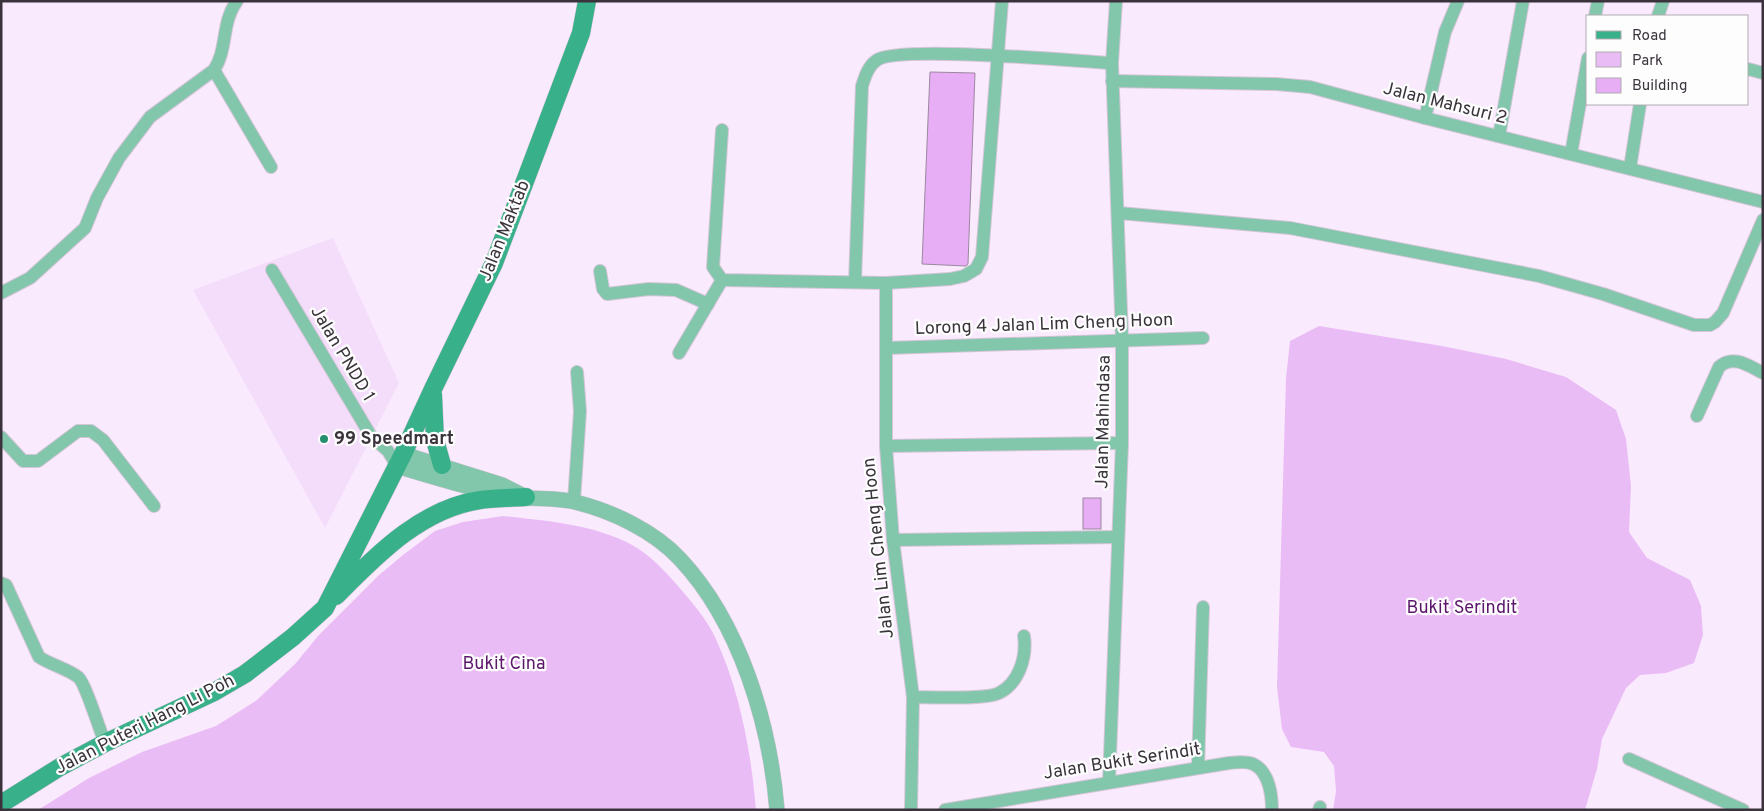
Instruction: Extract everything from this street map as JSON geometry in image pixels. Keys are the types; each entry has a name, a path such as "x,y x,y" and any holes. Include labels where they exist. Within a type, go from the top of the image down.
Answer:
{"main road":[{"name":"Jalan Maktab","path":"396,457 433,389 494,263 581,33 586,1"},
{"path":"433,389 435,440 442,465"},
{"name":"Jalan Puteri Hang Li Poh","path":"1,804 60,767 105,743 214,692 245,674 292,637 325,608 396,457"},
{"path":"325,608 380,552 433,516 478,500 526,497"}],"street":[{"path":"1,292 30,278 85,228 97,198 119,158 150,117 214,70 220,62 230,9 237,1"},
{"path":"722,280 886,283 950,279 964,276 976,269 982,256 1002,1"},
{"name":"Jalan Mahindasa","path":"1109,782 1122,443 1122,339 1112,81 1116,1"},
{"path":"1425,118 1445,32 1458,1"},
{"path":"1499,136 1524,1"},
{"path":"1595,15 1598,1"},
{"path":"1658,15 1663,1"},
{"path":"855,282 862,86 868,71 877,60 891,54 912,53 1112,62"},
{"path":"1749,68 1763,73"},
{"path":"1570,154 1586,69"},
{"path":"214,70 271,167"},
{"name":"Jalan Mahsuri 2","path":"1112,81 1276,84 1310,87 1425,118 1763,202"},
{"path":"1630,168 1640,105"},
{"path":"722,130 713,268 722,280"},
{"path":"1118,213 1290,228 1540,276 1603,294 1684,323 1703,326 1715,322 1723,313 1763,220"},
{"name":"Jalan PNDD 1","path":"272,270 371,436 396,457"},
{"path":"600,272 603,289 607,294 650,289 676,290 708,304"},
{"path":"679,353 722,280"},
{"name":"Jalan Lim Cheng Hoon","path":"886,283 886,446 893,540 913,697 911,810"},
{"name":"Lorong 4 Jalan Lim Cheng Hoon","path":"886,348 1122,339 1204,338"},
{"path":"1697,416 1719,367 1724,362 1732,360 1740,362 1763,373"},
{"path":"574,502 580,411 577,372"},
{"path":"1,437 24,461 38,461 78,431 92,431 103,440 154,506"},
{"path":"886,446 1122,443"},
{"path":"396,457 442,465 502,485 526,497"},
{"path":"396,457 500,496 574,502 628,520 679,558 702,585 719,610 740,657 756,701 768,746 777,803 784,810"},
{"path":"893,540 1118,537"},
{"path":"1,583 6,585 39,657 68,670 81,679 105,743"},
{"path":"1198,768 1203,607"},
{"path":"913,697 998,694 1011,684 1020,670 1025,655 1024,636"},
{"path":"1629,759 1744,810"},
{"name":"Jalan Bukit Serindit","path":"945,810 1241,762 1254,764 1262,772 1272,797 1272,810"}],"shaded area":[{"path":"333,238 399,383 325,528 193,290"}],"green space":[{"name":"Bukit Serindit","path":"1319,326 1442,346 1506,359 1566,377 1616,410 1626,439 1631,486 1629,532 1647,558 1690,580 1701,606 1703,635 1694,663 1666,673 1640,675 1626,688 1602,739 1597,769 1585,810 1333,810 1336,791 1334,766 1324,752 1291,747 1282,729 1277,687 1286,378 1290,341"},
{"name":"Bukit Cina","path":"503,516 569,524 617,538 632,545 650,558 682,591 707,623 724,658 743,722 756,810 38,810 89,778 142,752 216,726 257,700 296,663 318,636 379,575 435,531 463,522"}],"building":[{"path":"930,72 975,73 968,264 966,266 922,264"},
{"path":"1083,498 1101,498 1101,529 1083,529"}],"place":[{"name":"99 Speedmart","path":"324,439"}]}
